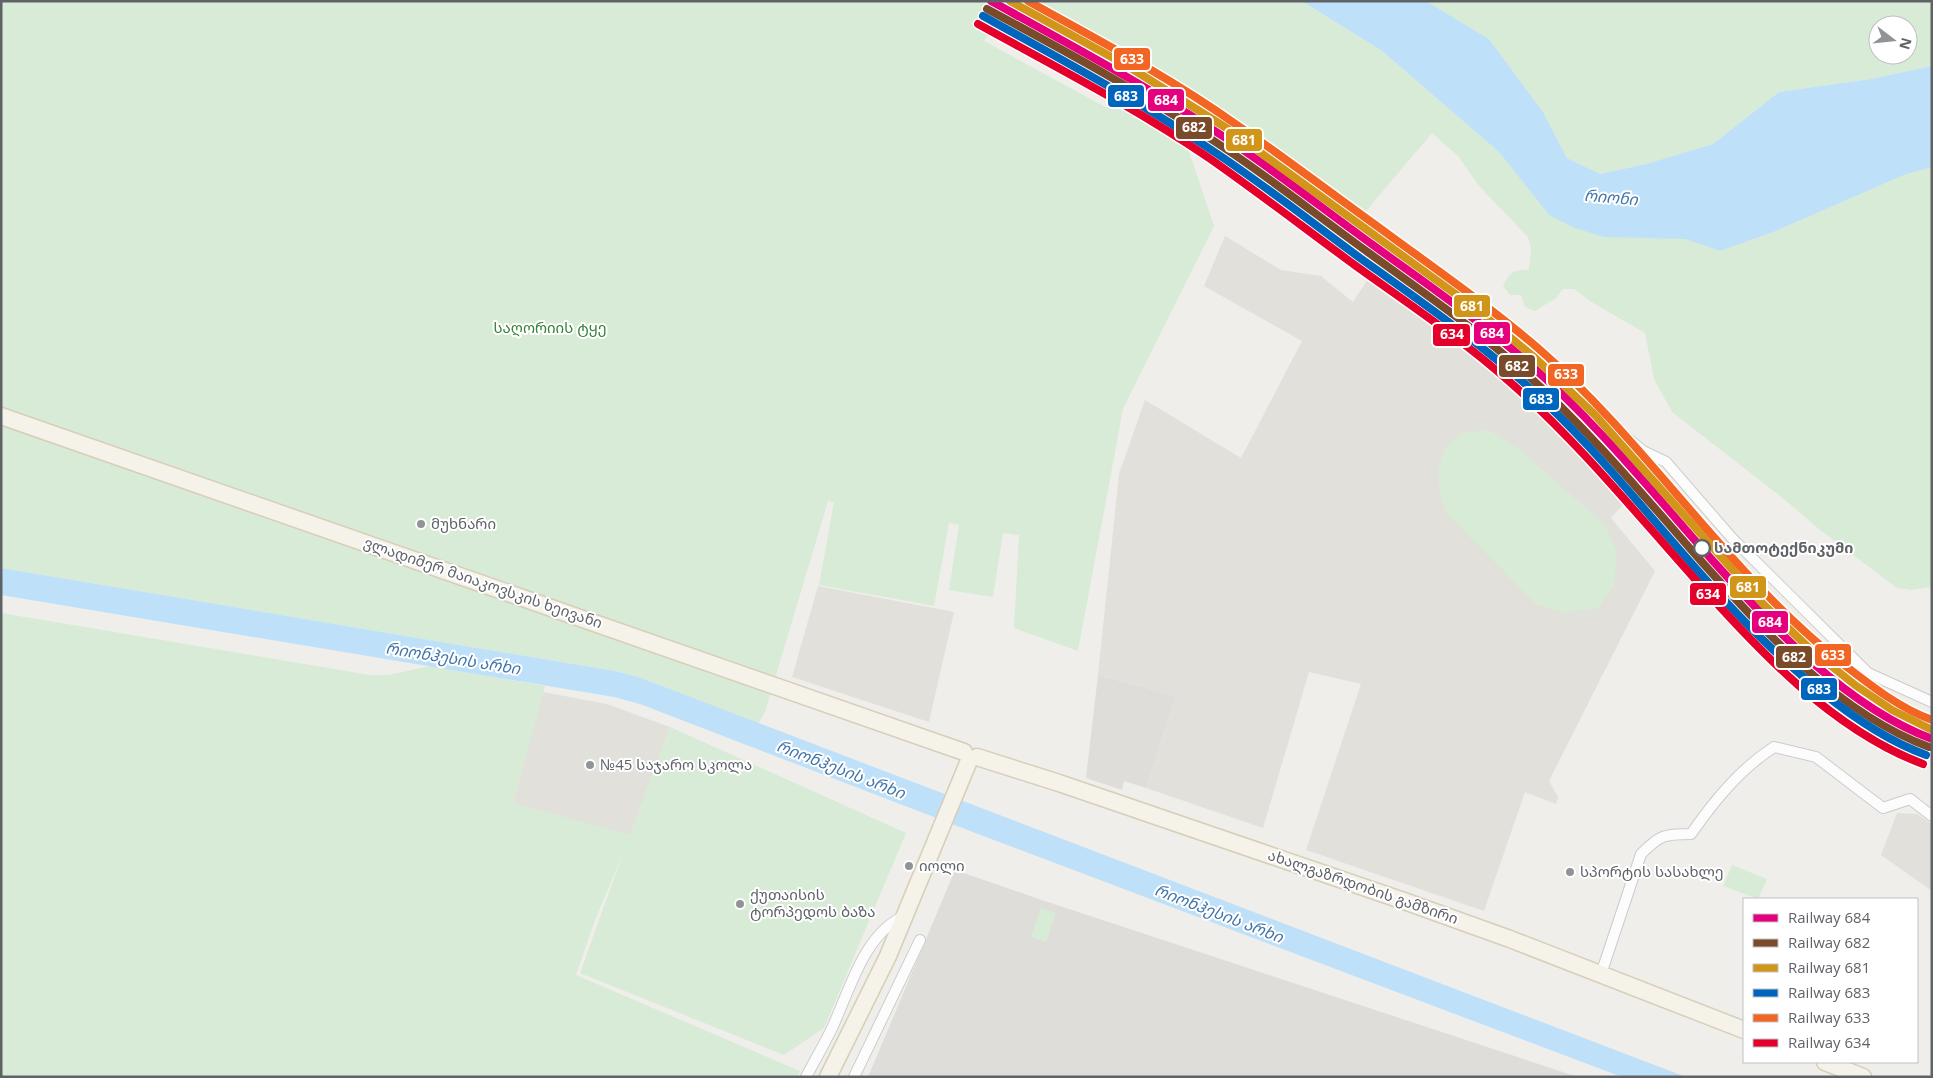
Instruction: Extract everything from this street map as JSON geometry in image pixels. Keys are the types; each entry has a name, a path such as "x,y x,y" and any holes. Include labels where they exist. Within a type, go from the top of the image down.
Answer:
{"main road":[{"name":"ვლადიმერ მაიაკოვსკის ხეივანი","path":"1,416 970,757"},
{"path":"828,1077 906,916 970,757"},
{"name":"ახალგაზრდობის გამზირი","path":"970,757 1059,783 1404,901 1743,1030"},
{"path":"1827,1063 1863,1077"}],"street":[{"path":"1025,1 1130,64 1327,199 1532,349 1600,416 1642,451 1666,462 1731,538 1868,673 1932,702"},
{"path":"1600,974 1642,854 1656,839 1671,834 1691,834 1735,779 1763,754 1774,747 1816,757 1883,808 1910,799 1932,816"},
{"path":"806,1077 866,954 878,935 893,921 906,916"},
{"path":"854,1077 920,940"}],"shaded area":[{"path":"1225,236 1281,270 1321,276 1353,302 1372,273 1518,379 1629,498 1611,518 1655,571 1549,781 1558,797 1556,804 1525,792 1484,911 1306,850 1361,684 1309,672 1263,828 1146,788 1176,696 1098,675 1119,474 1145,400 1241,458 1302,341 1204,286"},
{"path":"818,586 954,612 929,722 792,677"},
{"path":"1098,675 1176,696 1146,788 1124,781 1122,790 1086,778"},
{"name":"№45 საჯარო სკოლა","path":"543,692 607,704 670,727 630,836 513,803"},
{"path":"1897,813 1917,814 1932,824 1932,891 1881,855"},
{"path":"955,870 1036,898 1578,1077 868,1077"}],"green space":[{"name":"საღორიის ტყე","path":"1,1 979,1 1003,14 984,41 1107,108 1124,83 1176,113 1214,226 1123,409 1078,651 1014,628 1019,535 1003,533 993,597 949,590 959,525 949,523 934,606 819,585 834,502 828,501 765,712 758,724 638,677 615,671 1,568"},
{"path":"1027,1 1302,1 1382,51 1499,152 1549,215 1649,237 1685,239 1720,251 1771,233 1904,175 1932,167 1932,587 1912,590 1897,588 1820,530 1784,499 1672,412 1654,379 1645,333 1593,303 1574,289 1563,289 1556,298 1535,311 1525,307 1521,295 1510,295 1503,286 1510,274 1520,270 1529,270 1531,248 1528,237 1479,186 1458,156 1432,133 1362,216 1333,192 1141,65 1132,72 1019,11"},
{"path":"1426,1 1932,1 1932,66 1871,79 1779,92 1713,144 1646,164 1600,174 1567,158 1543,112 1489,39"},
{"path":"1489,430 1520,450 1605,525 1617,552 1614,586 1598,608 1563,613 1536,604 1446,513 1439,489 1439,467 1445,448 1461,433"},
{"path":"1,613 370,675 389,675 430,666 545,686 513,803 630,835 670,727 906,833 824,1028 784,1055 580,973 623,853 595,920 576,975 800,1071 797,1077 1,1077"},
{"path":"1732,865 1767,879 1758,898 1723,886"},
{"path":"1041,908 1056,913 1046,942 1031,937"}],"water":[{"name":"რიონი","path":"1302,1 1426,1 1489,39 1543,112 1567,158 1600,174 1646,164 1713,144 1779,92 1871,79 1932,66 1932,167 1904,175 1771,233 1720,251 1685,239 1604,237 1575,228 1549,215 1499,152 1382,51"},
{"name":"რიონჰესის არხი","path":"1,568 615,671 638,677 1686,1077 1622,1077 978,834 640,704 614,697 1,595"}],"rail line":[{"name":"684","path":"991,1 1136,82 1221,135 1279,175 1490,331 1527,362 1577,409 1623,458 1736,587 1813,663 1870,707 1901,725 1932,739"},
{"name":"681","path":"1010,1 1126,65 1228,129 1476,309 1534,357 1595,415 1763,604 1809,648 1855,685 1892,710 1932,730"},
{"name":"633","path":"1028,1 1133,59 1209,106 1290,162 1501,318 1539,349 1579,386 1617,426 1725,550 1801,629 1874,688 1896,703 1932,720"},
{"name":"682","path":"987,9 1104,73 1161,107 1256,169 1467,325 1505,355 1570,416 1615,463 1751,615 1805,668 1864,714 1896,732 1929,747"},
{"name":"683","path":"983,16 1128,98 1213,151 1478,344 1556,412 1594,452 1741,618 1781,657 1823,693 1859,720 1898,743 1926,755"},
{"name":"634","path":"978,24 1095,88 1209,158 1474,352 1511,383 1560,429 1744,632 1798,685 1858,731 1890,749 1923,764"}],"place":[{"name":"მუხნარი","path":"421,524"},
{"name":"სამთოტექნიკუმი","path":"1702,548"},
{"name":"№45 საჯარო სკოლა","path":"590,765"},
{"name":"იოლი","path":"909,866"},
{"name":"სპორტის სასახლე","path":"1570,872"},
{"name":"ქუთაისის ტორპედოს ბაზა","path":"740,904"}]}
